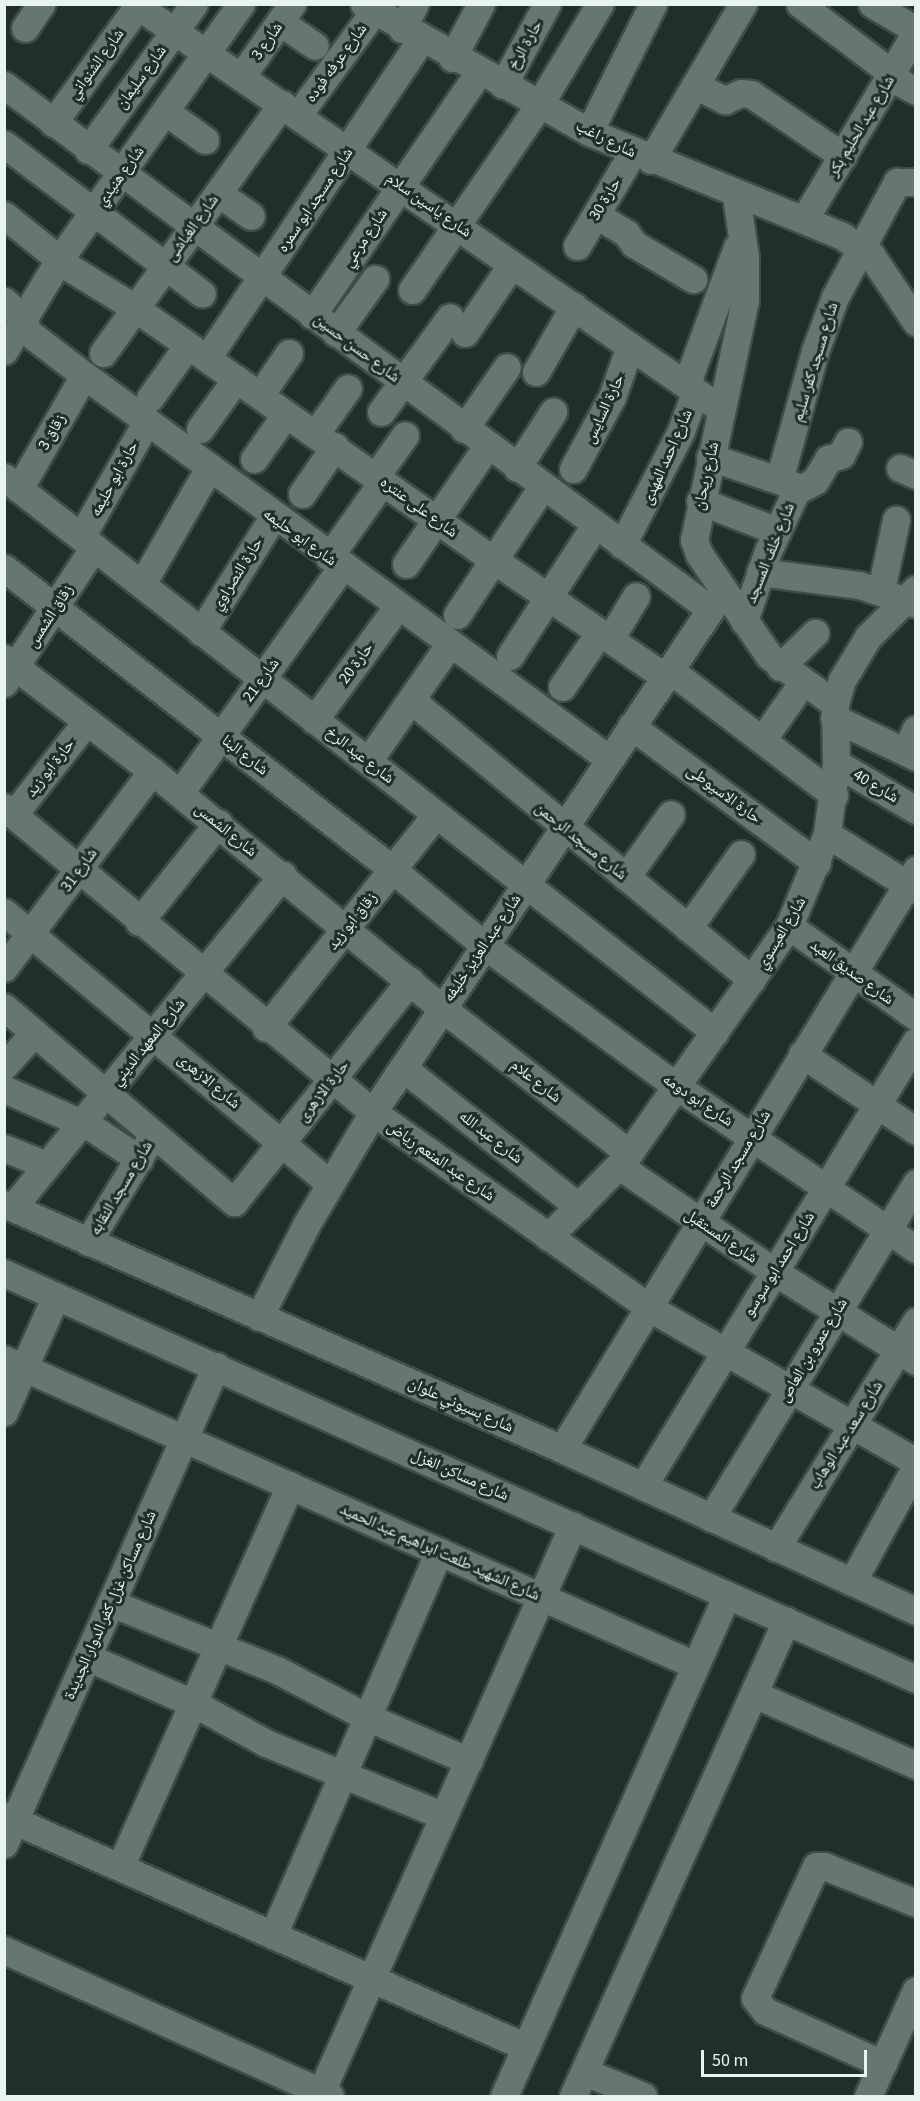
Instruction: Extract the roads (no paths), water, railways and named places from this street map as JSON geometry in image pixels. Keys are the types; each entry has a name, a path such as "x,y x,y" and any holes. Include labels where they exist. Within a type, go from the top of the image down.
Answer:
{"street":[{"path":"25,28 41,4"},
{"name":"شارع سليمان","path":"88,150 194,4"},
{"name":"شارع هنيدي","path":"4,351 59,260 122,176 242,4"},
{"path":"412,34 415,4"},
{"path":"452,58 481,4"},
{"name":"حارة الرخ","path":"503,85 547,4"},
{"path":"412,290 539,105 600,4"},
{"name":"حارة 30","path":"577,246 596,215 695,85 743,4"},
{"path":"801,4 885,68 890,77 915,91"},
{"path":"873,4 915,31"},
{"name":"شارع ياسين سلام","path":"137,5 721,408"},
{"name":"شارع الشنواني","path":"53,123 137,5"},
{"path":"589,132 647,7"},
{"name":"شارع راغب","path":"369,8 452,58 589,132 736,196 805,218 860,246"},
{"name":"شارع عرفه فوده","path":"290,110 369,8"},
{"path":"286,13 315,46"},
{"name":"شارع 3","path":"241,77 286,13"},
{"name":"شارع عبد الحليم بكر","path":"805,218 915,31"},
{"name":"شارع مسجد ابو سمره","path":"198,352 262,278 348,150 412,34"},
{"name":"شارع مرعي","path":"312,315 478,72"},
{"name":"شارع حسن حسين","path":"4,85 122,176 622,545 716,600"},
{"path":"695,85 725,100 741,93 751,93 843,156"},
{"name":"شارع الغباشى","path":"104,352 218,193 290,110"},
{"path":"166,112 206,140"},
{"path":"4,144 202,294"},
{"name":"شارع مسجد كفر سليم","path":"789,484 824,323 860,246 897,182 915,182"},
{"path":"218,193 251,216"},
{"name":"شارع ريحان","path":"736,196 742,231 745,300 694,526 696,547 716,600 744,621 780,667 834,711 912,745"},
{"name":"شارع على عنتره","path":"4,215 59,260 135,308 325,439 494,560 657,671 667,672 834,795"},
{"path":"596,215 626,233 634,244 693,279"},
{"name":"شارع احمد المهدى","path":"622,545 644,508 681,431 693,399 690,374 742,231"},
{"path":"860,246 884,272 915,322"},
{"path":"381,412 402,382 513,264"},
{"path":"336,333 375,279"},
{"name":"شارع ابو حليمه","path":"4,301 22,321 29,333 84,375 148,409 209,468 273,517 609,759"},
{"path":"536,372 574,306"},
{"name":"حارة السايس","path":"573,469 612,398 630,346"},
{"name":"حارة ابو حليمه","path":"88,542 148,409 198,352"},
{"path":"260,395 289,353"},
{"path":"464,429 507,367"},
{"name":"زقاق 3","path":"12,483 84,375"},
{"path":"200,429 236,379"},
{"path":"302,494 348,388"},
{"path":"517,468 553,412"},
{"path":"254,459 286,414"},
{"name":"شارع 21","path":"180,793 261,679 336,562 405,435"},
{"name":"شارع خلف المسجد","path":"744,621 760,572 777,531 789,484 815,480 828,459 841,455 848,442"},
{"path":"406,564 487,446"},
{"path":"710,457 789,484"},
{"path":"141,584 209,468"},
{"name":"شارع عيد الرخ","path":"12,483 715,1032"},
{"path":"458,615 542,487"},
{"path":"700,501 777,531"},
{"name":"حارة النصراوي","path":"201,632 273,517"},
{"path":"881,590 896,520"},
{"path":"510,656 595,525"},
{"name":"زقاق الشمس","path":"8,670 55,607 88,542"},
{"name":"شارع البنا","path":"4,568 393,870 484,945"},
{"path":"760,572 881,590 912,598"},
{"path":"562,687 636,596"},
{"name":"شارع العيسوي","path":"548,1237 624,1160 789,926 817,863 827,834 834,795 836,763 834,711 854,658 868,637 912,598"},
{"name":"شارع عبد العزيز خليفه","path":"260,1317 329,1183 373,1113 716,600"},
{"name":"حارة 20","path":"314,720 397,607"},
{"path":"780,667 815,633"},
{"path":"368,761 449,645"},
{"name":"شارع الشمس","path":"8,670 87,721 152,771 283,875 442,1008"},
{"path":"762,741 802,683"},
{"name":"شارع مسجد الرحمن","path":"411,700 752,980"},
{"name":"حارة ابو زيد","path":"9,811 87,721"},
{"name":"حارة الاسيوطى","path":"631,726 817,863"},
{"name":"شارع 40","path":"836,763 915,810"},
{"name":"شارع 31","path":"4,968 79,872 152,771"},
{"name":"شارع عبد المنعم رياض","path":"9,811 202,975 373,1113 648,1307 788,1392 915,1464"},
{"name":"زقاق ابو زيد","path":"266,1028 436,814"},
{"path":"626,877 671,814"},
{"path":"140,922 218,823"},
{"path":"827,834 912,881"},
{"path":"688,928 741,854"},
{"name":"شارع المعهد الديني","path":"9,1205 47,1165 106,1094 283,875"},
{"name":"شارع مسجد الرحمة","path":"562,1449 852,972 912,881"},
{"name":"شارع الازهرى","path":"4,912 154,1034 329,1183"},
{"name":"شارع صديق العبد","path":"789,926 915,1017"},
{"name":"شارع ابو دومه","path":"484,945 676,1086 827,1186 915,1249"},
{"name":"حارة الازهرى","path":"153,1134 237,1202 410,981"},
{"path":"4,1007 153,1134"},
{"name":"شارع علام","path":"442,1008 624,1160"},
{"path":"4,1066 34,1033"},
{"name":"شارع احمد ابو سوسو","path":"643,1486 915,1041"},
{"path":"802,1054 915,1131"},
{"name":"شارع عبد الله","path":"403,1068 579,1207"},
{"path":"4,1089 81,1123 139,1159"},
{"name":"شارع مسجد النقابه","path":"88,1242 153,1134"},
{"path":"4,1148 47,1165"},
{"name":"شارع المستقبل","path":"624,1160 700,1222 907,1355"},
{"name":"شارع عمرو بن العاص","path":"711,1518 915,1183"},
{"name":"شارع بسيوني علوان","path":"9,1205 88,1242 562,1449 915,1611"},
{"name":"شارع مساكن الغزل","path":"4,1273 915,1679"},
{"path":"4,1412 14,1364 56,1296"},
{"name":"شارع سعد عبد الوهاب","path":"776,1548 850,1427 907,1355 915,1321"},
{"name":"شارع الشهيد طلعت ابراهيم عبد الحميد","path":"14,1364 695,1665"},
{"name":"شارع مساكن غزل كفر الدوار الجديدة","path":"8,1827 87,1657 216,1366"},
{"path":"852,1582 915,1464"},
{"path":"120,1867 290,1485"},
{"path":"4,1950 326,2094 372,1978 573,1525"},
{"path":"273,1935 439,1551"},
{"path":"504,2097 726,1595"},
{"path":"111,1603 277,1670 367,1717 469,1761"},
{"path":"573,2097 786,1621"},
{"path":"87,1657 193,1703 266,1743 444,1816"},
{"path":"754,1694 915,1765"},
{"path":"8,1827 120,1867 526,2047"},
{"path":"883,2064 760,2008 755,1998 816,1866 824,1866 915,1903"},
{"path":"868,2097 915,1990"},
{"path":"585,2072 643,2097"}]}
